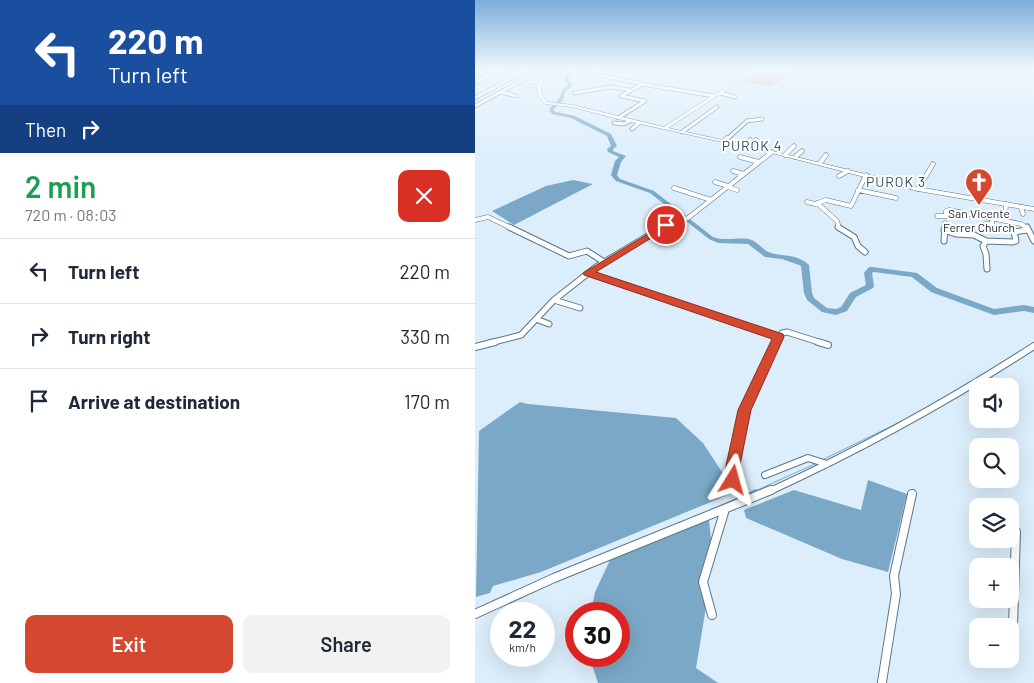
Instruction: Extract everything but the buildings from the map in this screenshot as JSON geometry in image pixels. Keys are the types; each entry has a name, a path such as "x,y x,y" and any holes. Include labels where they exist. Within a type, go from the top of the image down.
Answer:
{"street":[{"path":"544,102 565,105 616,121 630,121 795,157 911,188 1034,209"},
{"path":"616,121 644,102"},
{"path":"654,131 704,102"},
{"path":"682,132 717,108"},
{"path":"724,141 748,120 762,119"},
{"path":"692,120 698,121"},
{"path":"632,129 639,123"},
{"path":"746,146 750,140"},
{"path":"746,146 756,140"},
{"path":"785,155 794,146"},
{"path":"475,347 521,335 554,300 588,273 677,220 688,218 772,152"},
{"path":"795,157 802,152"},
{"path":"820,163 826,155"},
{"path":"740,157 759,162"},
{"path":"918,189 933,164"},
{"path":"733,171 744,174"},
{"path":"839,176 848,171"},
{"path":"807,202 817,203 826,200 851,206 866,175"},
{"path":"715,182 737,190"},
{"path":"674,188 711,200"},
{"path":"908,193 911,188"},
{"path":"858,190 895,198"},
{"path":"817,203 837,221 838,228 854,237 857,246 865,252"},
{"path":"1005,204 1005,221"},
{"path":"1021,207 1023,214"},
{"path":"937,216 946,216 946,211 949,210 1023,224 1034,241"},
{"path":"475,220 487,217 569,256 587,251 604,262"},
{"path":"984,228 985,224 992,225 992,218"},
{"path":"944,241 945,223"},
{"path":"944,230 974,235 986,241 1014,242 1016,240 1014,232 1030,234"},
{"path":"986,241 983,246 987,269"},
{"path":"588,273 779,337"},
{"path":"554,300 580,308"},
{"path":"535,319 549,324"},
{"path":"742,498 731,479 731,475 742,418 779,337 782,333 787,332 828,345"},
{"path":"475,614 555,578 725,509 742,498 824,463 940,403 1011,362 1034,346"},
{"path":"765,475 799,461 811,459 824,463"},
{"path":"882,682 896,594 894,576 912,494"},
{"path":"712,615 703,582 725,509"},
{"path":"1013,618 1015,548"}],"water":[{"path":"573,180 593,184 514,225 492,211 546,186"},
{"path":"520,402 676,418 703,443 735,492 541,572 493,586 490,593 476,597 479,431"},
{"path":"868,480 907,494 888,572 842,559 746,518 744,510 794,490 861,510"},
{"path":"709,519 711,540 699,580 706,607 696,668 718,683 598,683 593,667 630,667 630,602 593,602 595,592 611,558"}],"waterway":[{"path":"559,102 552,107 551,110 554,113 573,117 609,135 614,146 610,149 611,152 623,156 618,161 614,175 618,180 652,192 711,238 718,241 750,242 768,255 782,256 802,263 805,265 808,293 811,300 825,310 836,312 844,309 853,295 870,286 868,273 872,269 914,275 934,290 994,312 1024,308 1034,310"},
{"path":"822,460 902,421"},
{"path":"753,492 817,463"},
{"path":"745,495 756,490"},
{"path":"711,510 739,498"}],"place":[{"name":"San Vicente Ferrer Church","path":"979,206"}],"district":[{"name":"PUROK 4","path":"752,146"},
{"name":"PUROK 3","path":"896,182"}],"route":[{"path":"666,225 588,273 779,337 744,410 731,475 733,480"}]}
